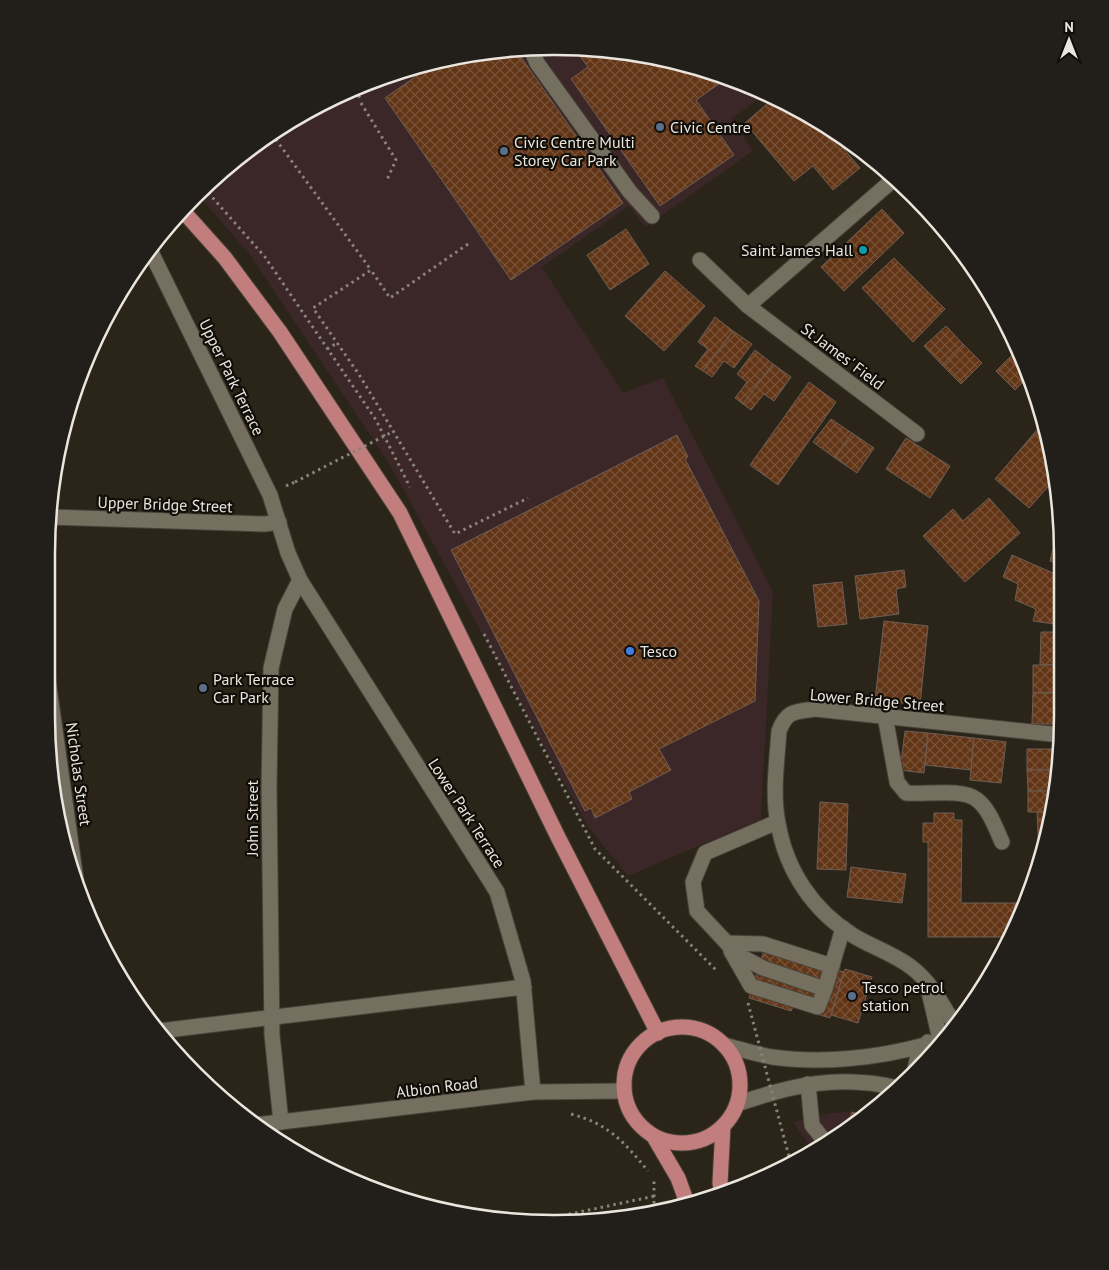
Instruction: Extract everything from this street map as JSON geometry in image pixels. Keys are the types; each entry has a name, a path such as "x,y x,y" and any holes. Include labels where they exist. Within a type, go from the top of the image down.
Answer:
{"main road":[{"path":"187,216 225,258 280,332 400,513 557,835 658,1033"},
{"path":"675,1027 693,1028 709,1034 724,1045 733,1058 740,1088 737,1104 723,1126 708,1138 690,1143 672,1143 654,1137 633,1118 626,1105 624,1091 625,1073 631,1056 642,1042 658,1033 675,1027"},
{"path":"721,1186 723,1126"},
{"path":"654,1137 678,1178 685,1198"}],"street":[{"path":"535,56 543,71 630,192 652,216"},
{"path":"748,306 889,183"},
{"name":"Upper Park Terrace","path":"153,257 270,495 279,522"},
{"name":"St James' Field","path":"700,260 748,306 917,434"},
{"name":"Upper Bridge Street","path":"56,518 265,524 279,522"},
{"path":"279,522 288,553 300,580"},
{"name":"Lower Park Terrace","path":"300,580 497,892 513,940 524,986 533,1092"},
{"name":"John Street","path":"281,1122 272,1015 269,798 272,668 285,609 300,580"},
{"name":"Lower Bridge Street","path":"951,1020 926,980 910,966 853,936 816,906 797,879 786,855 777,822 779,731 784,719 792,712 815,709 1053,734"},
{"path":"884,716 897,782 906,793 922,795 951,793 976,798 983,806 1002,842"},
{"path":"777,822 705,853 693,882 697,911 738,955 763,968 826,989"},
{"path":"727,943 751,986 818,1007 826,989 843,928"},
{"path":"727,943 763,944 832,966"},
{"path":"926,980 942,1030"},
{"path":"166,1029 524,986"},
{"path":"917,1059 926,1045 936,1038"},
{"path":"724,1045 772,1057 805,1060 903,1051 926,1045"},
{"path":"737,1104 776,1091 834,1080 861,1081 889,1086"},
{"path":"808,1084 812,1125 822,1137"},
{"name":"Albion Road","path":"267,1124 533,1092 624,1091"}],"path":[{"path":"361,103 396,160 386,182"},
{"path":"276,140 372,270 390,298 468,244"},
{"path":"209,194 265,257 376,420 411,489"},
{"path":"372,270 313,308 360,376 455,534 528,498"},
{"path":"327,349 337,343"},
{"path":"295,482 394,432"},
{"path":"481,628 595,849 720,975"},
{"path":"741,996 748,1003 789,1156"},
{"path":"563,1111 589,1119 622,1140 654,1178 654,1204"},
{"path":"567,1215 655,1196"}],"shaded area":[{"path":"554,55 587,56 620,59 684,72 759,99 731,119 753,151 645,227 629,206 542,267 623,393 663,378 773,592 761,819 628,876 588,827 390,465 250,255 202,200 250,158 305,122 363,93 425,72 489,59"},
{"path":"831,1113 857,1113 809,1145 793,1122"}],"building":[{"name":"Civic Centre Multi Storey Car Park","path":"520,56 623,203 511,280 385,98 425,72 489,59"},
{"name":"Civic Centre","path":"580,56 620,59 652,65 684,72 719,84 696,100 734,155 660,206 571,79 588,67"},
{"path":"768,103 832,139 840,145 860,168 833,190 813,166 794,181 745,123"},
{"name":"Saint James Hall","path":"882,209 904,233 844,291 821,267"},
{"path":"626,229 649,264 610,290 587,255"},
{"path":"894,258 945,309 913,342 862,288"},
{"path":"665,271 705,306 664,351 625,316"},
{"path":"715,317 733,331 703,371 695,366 708,349 698,342"},
{"path":"946,326 963,344 942,365 924,346"},
{"path":"733,331 752,344 734,368 724,361 712,377 703,371"},
{"path":"963,344 982,363 961,384 942,365"},
{"path":"755,350 773,364 743,404 735,398 747,382 737,374"},
{"path":"1012,355 1023,382 1015,390 996,371"},
{"path":"773,364 791,377 774,401 764,394 751,410 743,404"},
{"path":"809,382 836,402 778,485 750,465"},
{"path":"831,419 852,433 835,458 813,442"},
{"path":"1038,429 1049,485 1029,508 995,479"},
{"path":"852,433 874,448 857,473 835,458"},
{"name":"Tesco","path":"677,435 688,457 685,459 759,601 755,701 659,749 671,770 629,792 632,799 595,818 591,808 585,811 451,550"},
{"path":"906,438 950,466 930,498 886,469"},
{"path":"989,498 1020,533 965,582 923,536 953,509 963,521"},
{"path":"1054,546 1054,562 1050,561"},
{"path":"1012,555 1054,573 1054,624 1033,621 1036,609 1015,600 1018,584 1003,577"},
{"path":"904,570 906,587 896,589 899,614 860,619 855,576"},
{"path":"842,582 847,624 818,627 813,585"},
{"path":"884,621 928,626 920,705 875,700"},
{"path":"1041,632 1054,632 1054,665 1040,665"},
{"path":"1033,665 1054,665 1054,693 1033,693"},
{"path":"1033,693 1054,693 1054,724 1032,724"},
{"path":"905,731 928,733 924,773 900,770"},
{"path":"928,733 974,738 971,770 925,765"},
{"path":"974,738 1006,742 1001,783 970,780"},
{"path":"1027,749 1053,749 1051,770 1027,770"},
{"path":"1027,770 1051,770 1048,791 1028,791"},
{"path":"1028,791 1048,791 1044,812 1028,812"},
{"path":"820,802 848,804 846,870 817,869"},
{"path":"1037,812 1044,812 1040,833 1038,833"},
{"path":"934,813 954,813 954,820 962,820 961,903 1017,903 1001,937 928,937 928,842 923,842 923,823 934,823"},
{"path":"851,867 906,874 902,903 847,897"},
{"path":"766,944 812,963 844,972 830,1018 793,1007 791,1011 749,998"},
{"path":"845,969 872,977 858,1023 831,1015"},
{"path":"852,1112 857,1113 850,1118"}],"place":[{"name":"Civic Centre","path":"660,127"},
{"name":"Civic Centre Multi Storey Car Park","path":"504,151"},
{"name":"Saint James Hall","path":"863,250"},
{"name":"Tesco","path":"630,651"},
{"name":"Park Terrace Car Park","path":"203,688"},
{"name":"Tesco petrol station","path":"852,996"}]}
